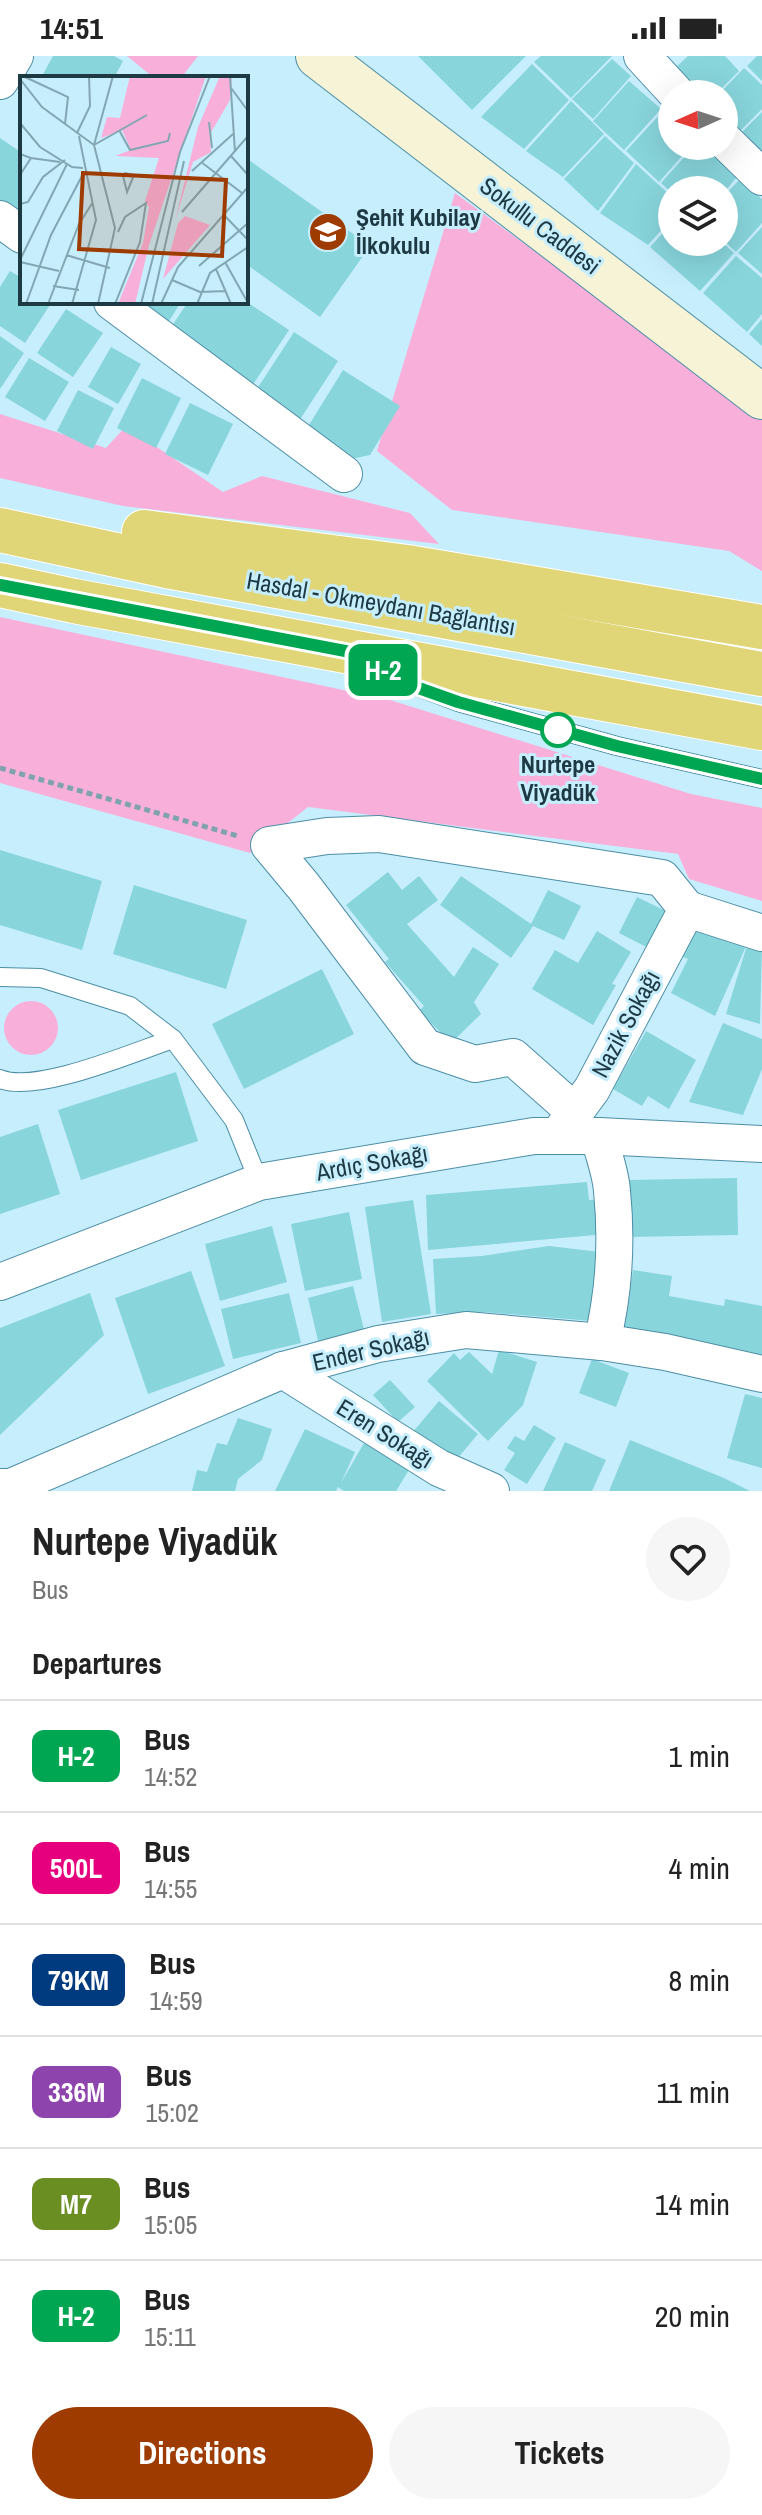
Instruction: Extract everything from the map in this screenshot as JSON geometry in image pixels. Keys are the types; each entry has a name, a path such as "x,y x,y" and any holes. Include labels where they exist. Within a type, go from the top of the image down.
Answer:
{"highway":[{"path":"0,505 150,534 407,567 762,627"},
{"name":"Hasdal - Okmeydanı Bağlantısı","path":"0,530 167,566 762,674"},
{"path":"0,585 762,728"}],"main road":[{"name":"Sokullu Caddesi","path":"338,62 762,397"}],"street":[{"path":"0,81 15,56"},
{"path":"642,56 664,80"},
{"path":"738,154 762,177"},
{"path":"0,219 20,234"},
{"path":"115,304 344,474"},
{"path":"269,845 327,836 379,834 662,878 687,909 762,933"},
{"path":"269,845 425,1047 475,1064 513,1057 577,1128 612,1188 614,1252 608,1317 602,1342"},
{"name":"Nazik Sokağı","path":"577,1128 592,1089 687,909"},
{"name":"Ardıç Sokağı","path":"0,1282 259,1182 577,1128 762,1144"},
{"name":"Ender Sokağı","path":"10,1488 283,1370 378,1344 466,1330 602,1342 665,1352 762,1374"},
{"name":"Eren Sokağı","path":"283,1370 439,1468 491,1491"}],"lane":[{"path":"361,654 396,680 458,702 617,746 762,779"},
{"path":"0,977 41,978 130,1006 173,1039 234,1120 259,1182"},
{"path":"0,1079 11,1084 74,1073 173,1039"}],"path":[{"path":"0,768 269,845"}],"shaded area":[{"path":"127,56 198,56 183,76 152,76"},
{"path":"455,193 762,418 762,571 729,551 452,510 377,451"},
{"path":"0,414 106,448 126,426 223,492 262,476 410,513 439,544 123,506 0,478"},
{"path":"0,617 390,700 691,794 762,808 762,901 689,879 678,854 308,807 250,853 0,783"},
{"path":"31,1001 50,1009 58,1028 50,1047 31,1055 12,1047 4,1028 12,1009"}],"building":[{"path":"53,56 114,56 123,61 115,76 42,76"},
{"path":"418,56 526,56 472,110"},
{"path":"541,56 612,56 571,98 534,62"},
{"path":"688,56 725,56 739,71 730,80 679,80 671,72"},
{"path":"757,56 762,56 762,81 747,66"},
{"path":"612,59 631,76 593,119 572,99"},
{"path":"532,64 569,100 524,149 481,117"},
{"path":"744,68 762,85 762,109 738,133 738,80 732,80"},
{"path":"629,81 658,106 658,112 624,150 593,121"},
{"path":"571,101 604,134 563,177 526,151"},
{"path":"762,112 762,163 738,140 738,136"},
{"path":"658,116 658,160 679,160 664,176 658,176 658,181 626,151"},
{"path":"605,136 634,163 598,211 564,179"},
{"path":"0,138 20,152 20,223 0,209"},
{"path":"248,159 370,246 320,317 248,265"},
{"path":"682,160 718,160 736,176 667,176"},
{"path":"636,164 658,184 658,234 648,245 600,213"},
{"path":"740,179 762,199 762,223 738,250"},
{"path":"762,227 762,274 738,253"},
{"path":"658,238 658,254 650,247"},
{"path":"660,256 731,256 700,291"},
{"path":"736,256 762,278 762,314 747,332 703,293"},
{"path":"10,271 20,277 20,304 51,304 25,343 0,326 0,287"},
{"path":"248,303 289,330 250,389 167,333 187,304"},
{"path":"133,304 180,304 166,326"},
{"path":"66,309 103,333 73,377 37,353"},
{"path":"762,319 762,346 749,334"},
{"path":"294,332 338,361 297,424 253,395"},
{"path":"0,336 24,353 0,389"},
{"path":"111,347 141,364 118,404 88,387"},
{"path":"29,358 69,382 45,421 5,397"},
{"path":"343,370 400,406 370,455 347,460 304,433"},
{"path":"142,378 181,398 156,448 117,428"},
{"path":"78,390 114,408 93,449 57,431"},
{"path":"190,403 233,424 208,475 165,454"},
{"path":"0,850 102,881 82,950 0,925"},
{"path":"388,872 402,890 419,876 438,900 407,924 454,977 473,947 499,964 474,1002 481,1014 451,1043 419,1011 424,1006 385,962 389,959 346,905"},
{"path":"461,876 531,924 548,890 581,906 564,940 533,926 511,958 440,905"},
{"path":"134,885 247,920 226,989 113,954"},
{"path":"637,897 676,916 658,953 619,933"},
{"path":"691,915 748,942 715,1016 671,993 688,959 674,953"},
{"path":"597,931 631,952 593,1025 532,989 555,950 578,963"},
{"path":"748,942 762,946 760,1024 726,1014"},
{"path":"322,969 354,1034 244,1089 212,1024"},
{"path":"723,1023 762,1039 762,1069 743,1115 689,1102"},
{"path":"646,1031 696,1060 669,1109 648,1096 642,1106 613,1089"},
{"path":"176,1072 198,1141 81,1180 58,1110"},
{"path":"38,1124 60,1194 0,1214 0,1137"},
{"path":"737,1178 738,1235 629,1237 628,1180"},
{"path":"587,1182 589,1200 603,1199 607,1234 428,1250 426,1195"},
{"path":"413,1200 431,1314 382,1322 365,1207"},
{"path":"349,1212 362,1279 305,1291 291,1224"},
{"path":"272,1226 287,1282 220,1301 205,1244"},
{"path":"549,1246 600,1252 592,1321 484,1312 436,1314 433,1259 482,1256"},
{"path":"633,1270 672,1276 669,1296 724,1306 725,1299 762,1306 762,1359 623,1334"},
{"path":"191,1271 225,1366 148,1394 115,1298"},
{"path":"353,1286 365,1333 319,1345 308,1298"},
{"path":"90,1293 104,1335 0,1435 0,1328"},
{"path":"289,1293 301,1343 233,1359 221,1309"},
{"path":"499,1350 537,1362 523,1405 488,1441 427,1381 454,1353 460,1360 469,1352 492,1374"},
{"path":"592,1359 629,1373 616,1407 579,1393"},
{"path":"390,1380 415,1407 398,1422 373,1395"},
{"path":"745,1394 762,1398 762,1468 727,1458"},
{"path":"439,1401 478,1434 451,1466 412,1433"},
{"path":"238,1418 272,1429 262,1460 238,1479 235,1491 192,1491 197,1470 207,1472 217,1443 227,1445"},
{"path":"534,1425 556,1438 527,1484 504,1470 515,1453 507,1448 515,1436 524,1441"},
{"path":"305,1429 355,1452 341,1483 364,1443 409,1470 396,1491 344,1491 338,1487 336,1491 275,1491"},
{"path":"630,1440 724,1478 750,1491 609,1491"},
{"path":"565,1442 606,1460 592,1491 543,1491"}],"bus line":[{"name":"H-2","path":"0,585 361,654 396,680 458,702 617,746 762,779"}],"place":[{"name":"Şehit Kubilay İlkokulu","path":"328,232"},
{"name":"Nurtepe Viyadük","path":"558,730"}]}
